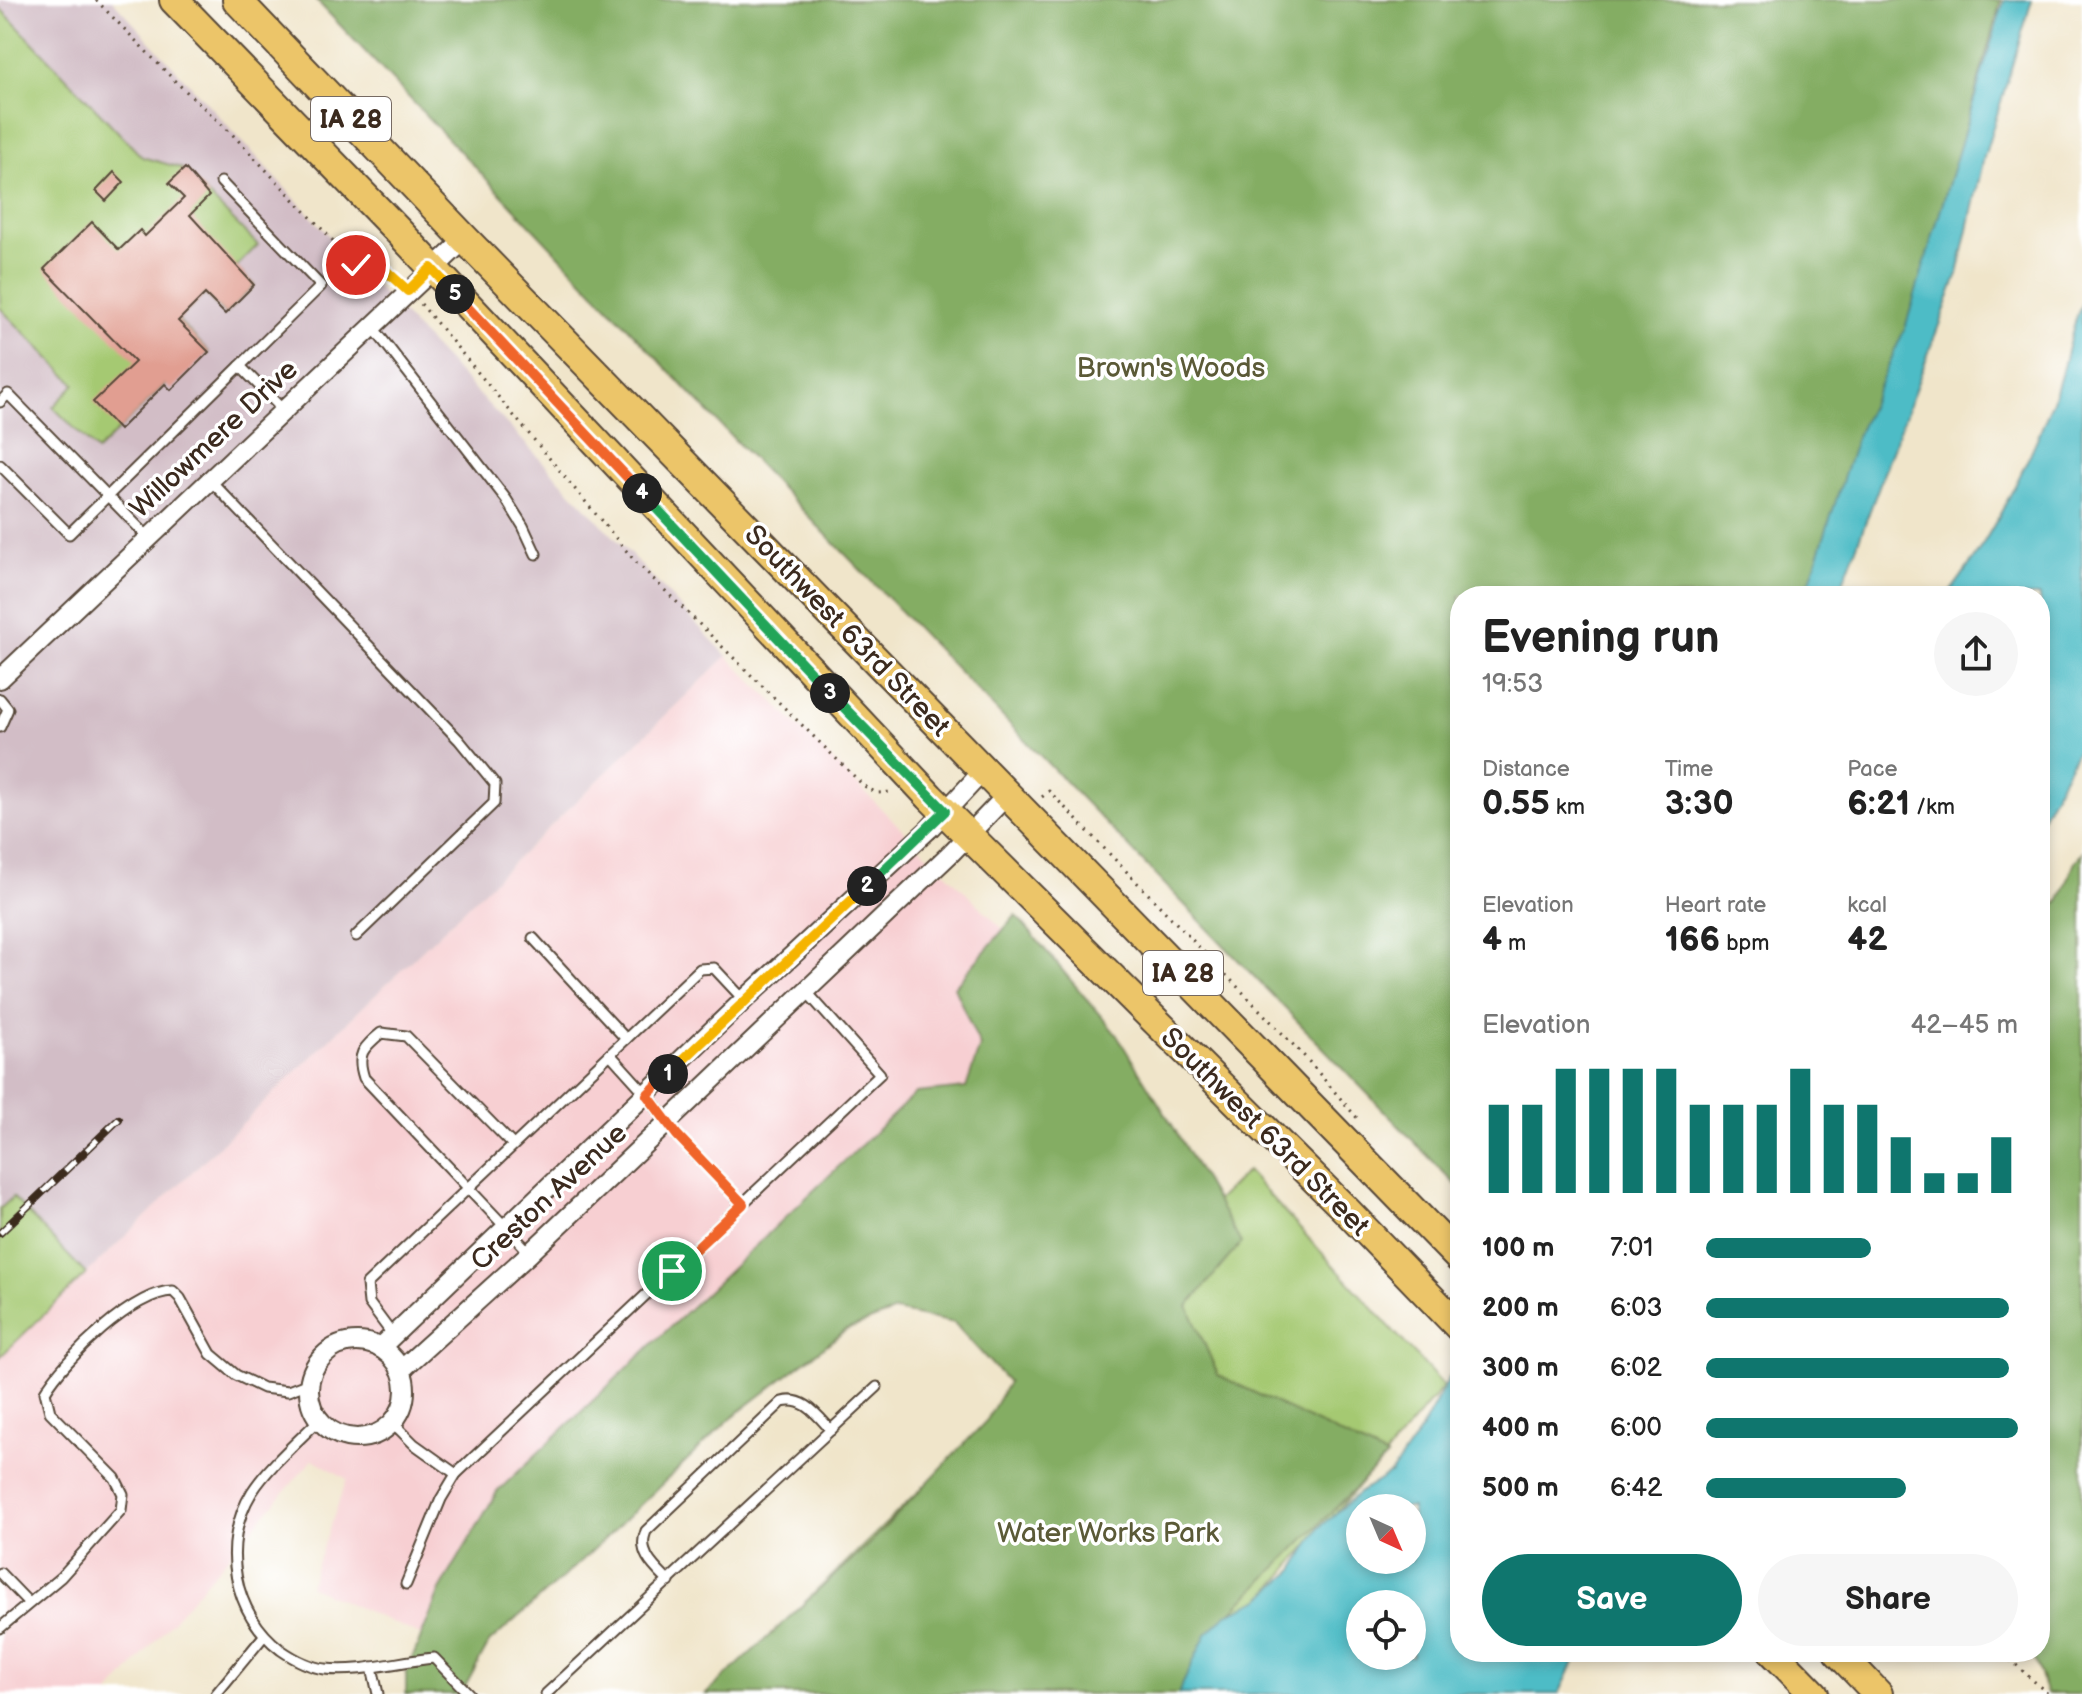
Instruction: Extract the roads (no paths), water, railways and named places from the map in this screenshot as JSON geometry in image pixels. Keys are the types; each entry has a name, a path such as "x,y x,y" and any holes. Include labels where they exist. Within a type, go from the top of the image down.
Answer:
{"main road":[{"name":"Southwest 63rd Street","path":"174,0 399,232 804,665 945,811 1450,1318"},
{"name":"Southwest 63rd Street","path":"237,0 465,239 1450,1249"},
{"path":"1783,1662 1814,1694"},
{"path":"1848,1662 1878,1694"}],"street":[{"name":"Willowmere Drive","path":"0,679 465,239"},
{"name":"Creston Avenue","path":"386,1341 945,811 984,770"},
{"name":"Creston Avenue","path":"401,1370 530,1253 970,835 1017,803"},
{"path":"386,1341 401,1370 406,1392 402,1408 383,1432 368,1438 352,1439 337,1435 319,1420 309,1399 309,1383 319,1361 337,1346 386,1341"}],"lane":[{"path":"0,465 69,534 321,286 221,182"},
{"path":"372,326 506,499 536,554"},
{"path":"240,366 283,410"},
{"path":"0,402 8,394 148,537"},
{"path":"209,479 459,740 495,784 494,803 356,936"},
{"path":"0,699 8,709 0,727"},
{"path":"533,938 626,1039"},
{"path":"386,1341 369,1303 367,1284 700,969 714,968 744,1000"},
{"path":"406,1584 441,1499 456,1474 880,1074 806,991"},
{"path":"513,1145 406,1036 381,1033 364,1047 359,1064 364,1078 530,1253"},
{"path":"610,1054 677,1135 743,1204"},
{"path":"0,1628 61,1577 121,1510 123,1494 115,1478 50,1412 45,1392 55,1374 129,1307 160,1291 173,1291 211,1354 236,1375 263,1388 288,1391 309,1383"},
{"path":"546,1694 877,1387"},
{"path":"669,1582 644,1553 642,1546 646,1531 782,1402 791,1400 807,1406 831,1430"},
{"path":"319,1420 253,1491 235,1544 240,1597 263,1637 296,1661 324,1669 372,1667 434,1658 469,1694"},
{"path":"393,1423 414,1444 456,1474"},
{"path":"0,1573 29,1603"},
{"path":"216,1694 263,1637"},
{"path":"372,1667 378,1694"}],"water":[{"path":"2004,0 2032,0 1984,157 1958,274 1842,586 1808,586 1857,436 1905,328"},
{"path":"2082,303 2082,742 2050,802 2050,586 1955,586 1992,528 2031,452 2056,391"},
{"path":"1450,1376 1450,1662 1574,1662 1559,1694 1178,1694 1206,1634 1227,1614 1259,1600 1294,1570 1319,1528 1346,1504 1346,1574 1426,1574 1426,1494 1359,1493 1391,1473 1421,1430"}],"railway":[{"path":"0,1233 119,1119"}],"park label":[{"name":"Brown's Woods","path":"1171,367"},
{"name":"Water Works Park","path":"1108,1532"}]}
